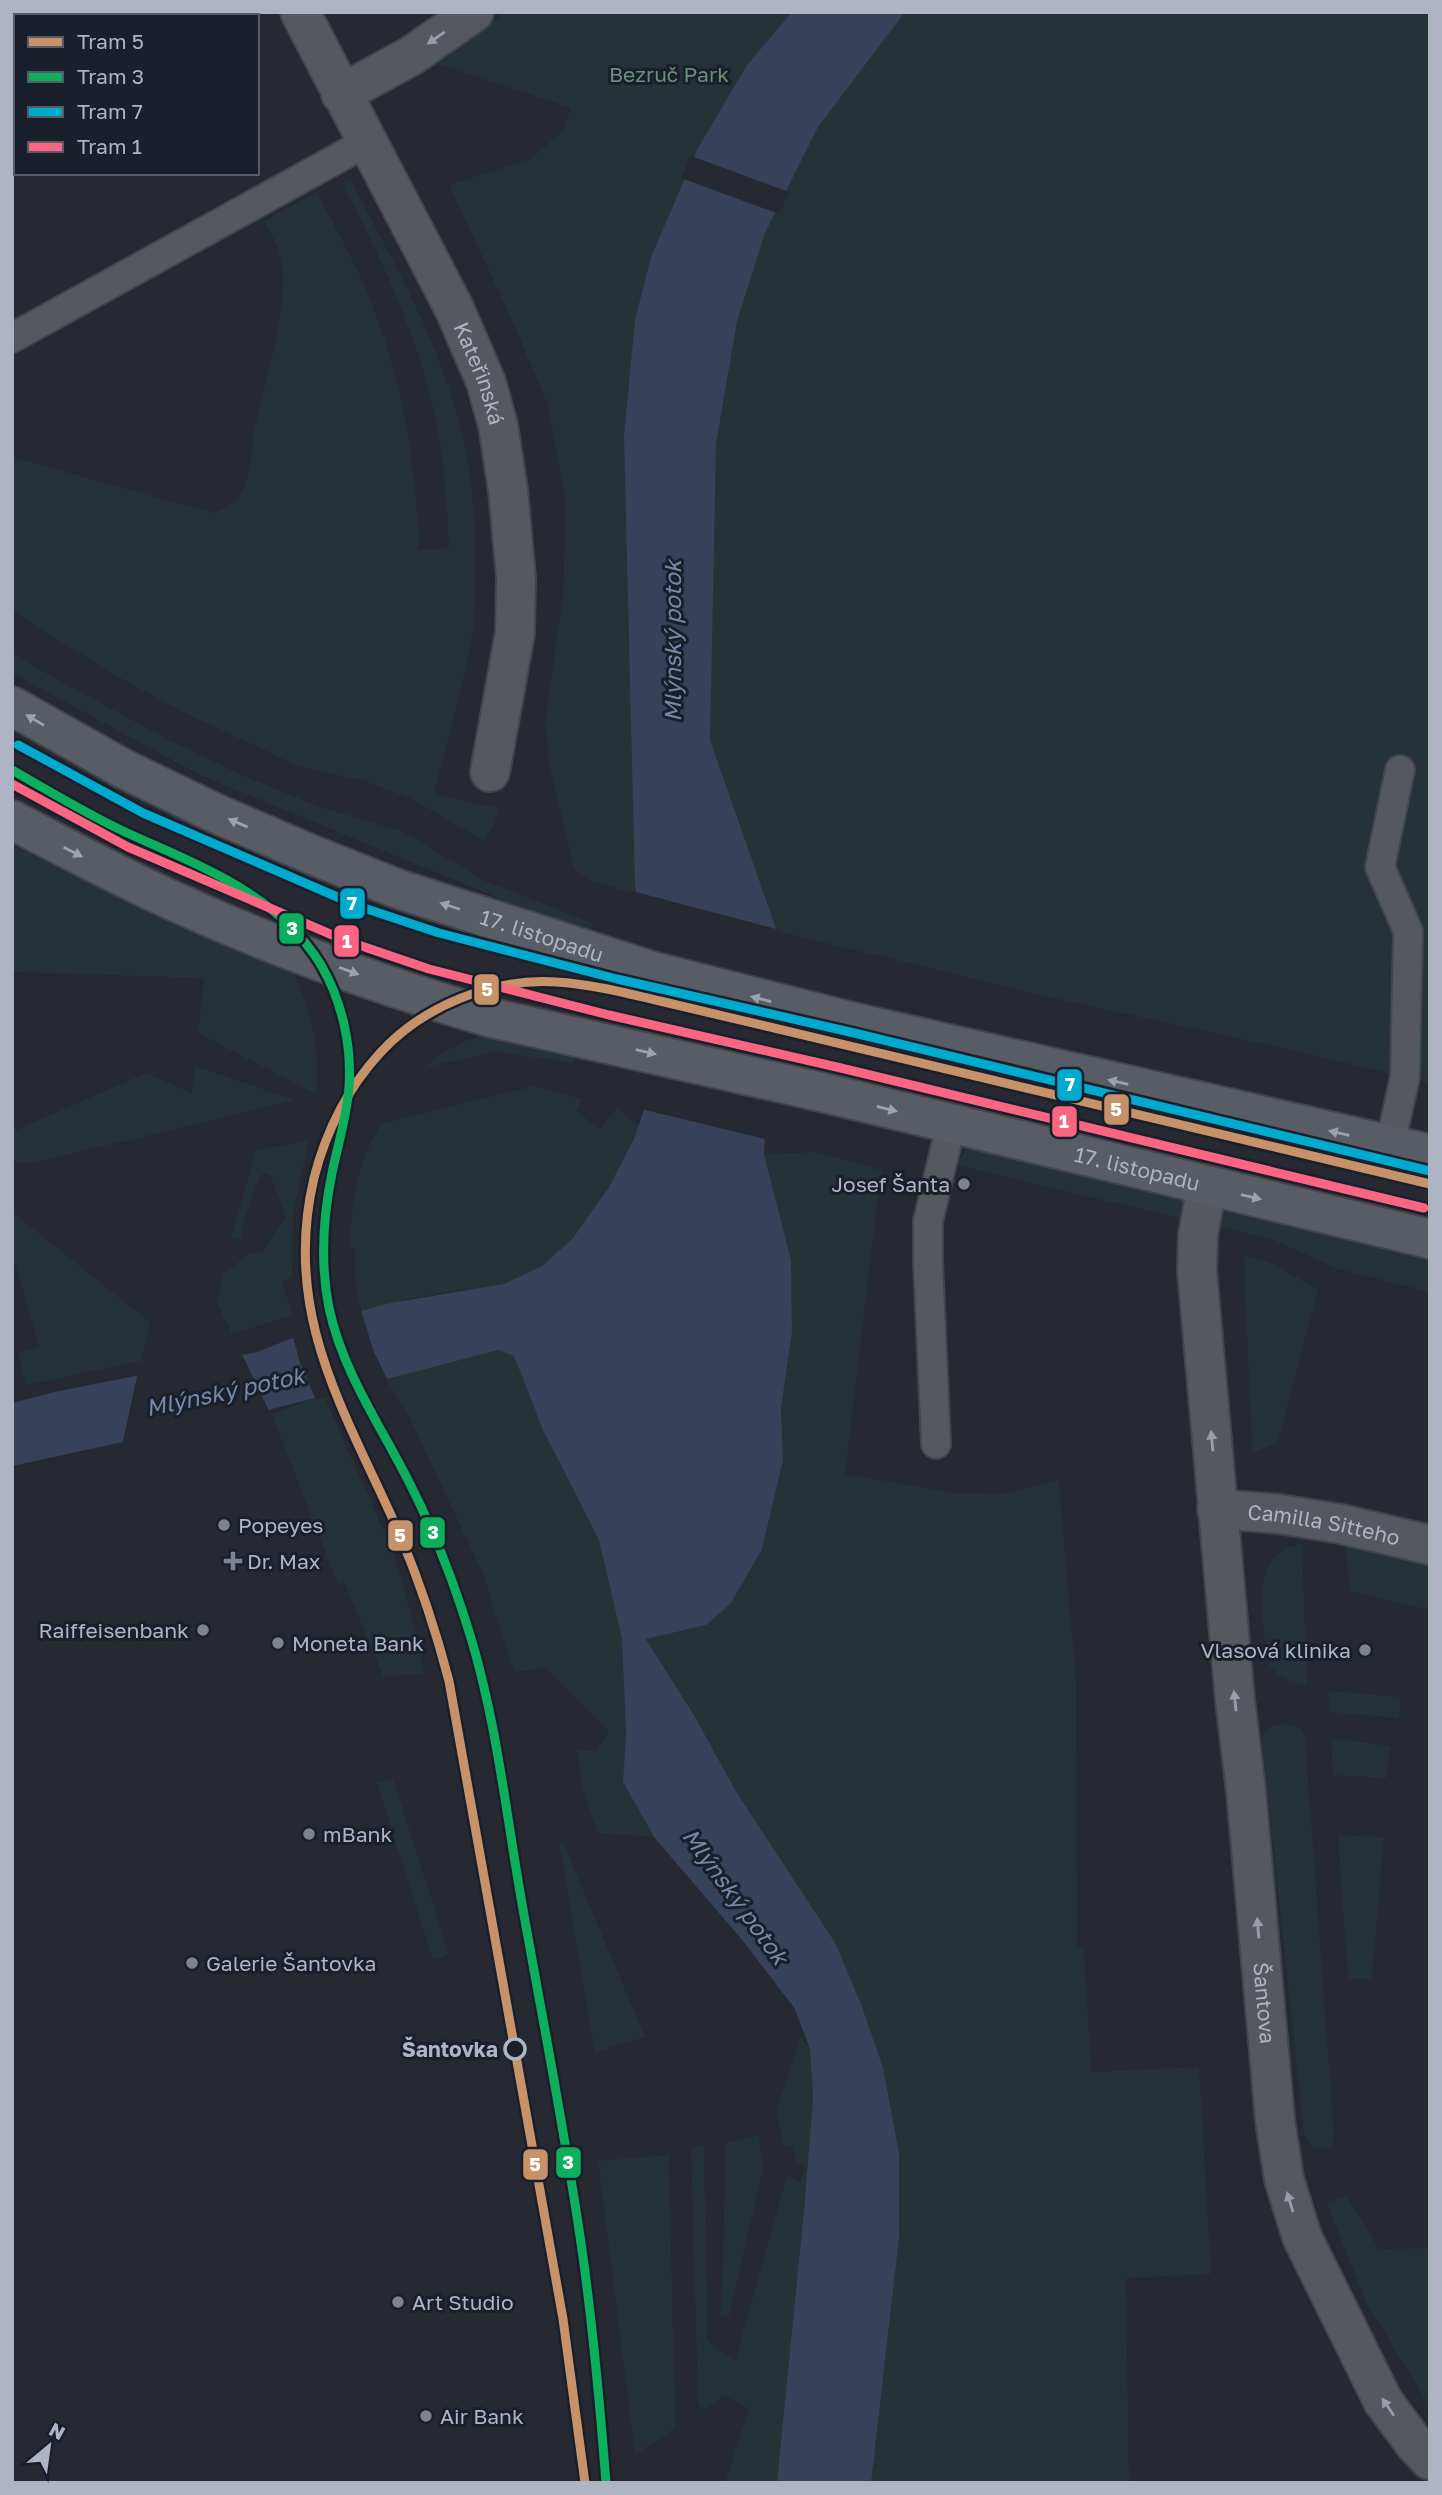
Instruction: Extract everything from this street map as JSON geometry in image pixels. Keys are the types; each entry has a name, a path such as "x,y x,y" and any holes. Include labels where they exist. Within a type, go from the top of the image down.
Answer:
{"street":[{"name":"Kateřinská","path":"300,12 454,308 486,382 498,425 508,490 516,578 515,633 490,772"},
{"path":"341,93 398,63 474,12"},
{"name":"17. listopadu","path":"12,706 122,768 217,814 303,851 398,889 652,971 827,1016 1430,1154"},
{"name":"17. listopadu","path":"12,821 166,898 308,956 492,1018 821,1092 1430,1239"},
{"name":"Šantova","path":"1207,1186 1199,1235 1197,1271 1217,1509 1275,2120 1283,2179 1303,2237 1383,2401 1430,2460"},
{"name":"Camilla Sitteho","path":"1217,1509 1279,1514 1340,1524 1430,1545"}],"lane":[{"path":"12,338 367,142"},
{"path":"1390,1145 1405,1077 1418,993 1408,931 1380,867 1400,770"},
{"path":"936,1444 928,1221 950,1125"}],"green space":[{"name":"Bezruč Park","path":"505,12 1430,12 1430,1083 1031,993 777,931 710,740 710,710 635,894 588,879 574,869 549,763 545,724 563,595 566,503 548,405 449,185 532,158 563,131 571,108 437,64"},
{"path":"348,182 352,183 417,309 444,374 464,442 475,527 474,619 461,686 434,794 499,808 494,825 484,841 410,798 364,781 298,766 183,712 113,674 12,611 12,457 213,513 229,505 239,495 249,470 258,413 274,350 281,308 283,286 280,253 264,221 317,192 361,278 375,311 396,378 410,446 419,550 449,548 442,455 430,394 399,304 345,189"},
{"path":"12,652 167,739 244,776 317,806 398,830 483,880 592,923 591,933 503,900 200,775 12,673"},
{"path":"12,846 39,855 292,968 304,998 316,1045 316,1094 198,1033 204,978 12,972"},
{"path":"492,1033 576,1055 573,1063 497,1052 426,1067 456,1045"},
{"path":"195,1066 295,1100 33,1163 20,1163 12,1159 12,1120 16,1130 146,1073 192,1093"},
{"path":"534,1086 582,1099 576,1111 600,1129 617,1108 639,1126 617,1173 587,1220 549,1260 504,1284 420,1297 361,1311 355,1279 355,1248 350,1250 352,1217 360,1169 381,1124"},
{"path":"309,1140 293,1215 292,1277 282,1282 293,1315 232,1334 217,1303 223,1274 250,1253 262,1253 286,1216 270,1175 264,1173 259,1178 241,1230 243,1240 231,1238 256,1151"},
{"path":"971,1148 1186,1198 1183,1219 956,1165 964,1152"},
{"path":"817,1152 881,1170 845,1474 956,1493 1003,1494 1059,1480 1076,1682 1077,1947 1084,1947 1091,2072 1199,2067 1211,2274 1126,2278 1129,2483 871,2483 899,2238 899,2153 883,2067 836,1944 737,1793 696,1718 646,1638 706,1625 783,1460 781,1409 792,1332 791,1260 764,1154"},
{"path":"1222,1204 1430,1260 1430,1292 1338,1269 1271,1239 1219,1227"},
{"path":"12,1212 150,1322 141,1361 26,1385 18,1353 39,1346 12,1253"},
{"path":"1244,1255 1268,1262 1318,1289 1278,1442 1252,1454"},
{"path":"498,1350 514,1356 543,1430 599,1540 622,1639 626,1734 623,1782 654,1837 598,1833 583,1792 577,1750 597,1751 609,1731 545,1668 514,1672 483,1574 406,1410 385,1378"},
{"path":"323,1394 394,1554 416,1632 424,1674 383,1676 344,1582 338,1585 272,1415"},
{"path":"1302,1544 1307,1686 1281,1676 1270,1666 1266,1652 1262,1605 1264,1578 1269,1566 1276,1556"},
{"path":"1345,1545 1430,1565 1430,1610 1350,1591"},
{"path":"1328,1691 1401,1697 1399,1718 1329,1712"},
{"path":"1281,1724 1301,1728 1305,1737 1334,2137 1331,2146 1324,2149 1312,2147 1304,2135 1262,1741 1268,1729"},
{"path":"1331,1738 1390,1746 1387,1778 1333,1775"},
{"path":"393,1779 449,1954 433,1960 377,1783"},
{"path":"1338,1835 1384,1837 1372,1979 1348,1979"},
{"path":"563,1842 645,2037 595,2052 559,1843"},
{"path":"801,2036 810,2049 813,2096 777,2483 725,2483 749,2409 725,2396 704,2410 698,2405 691,2148 704,2145 707,2340 735,2361 787,2175 800,2181 806,2168 796,2162 793,2145 785,2148 776,2113"},
{"path":"759,2135 763,2169 729,2316 721,2315 726,2142"},
{"path":"669,2155 675,2428 635,2455 598,2161"},
{"path":"1347,2197 1379,2249 1430,2248 1430,2407 1366,2302 1326,2202"}],"water":[{"name":"Mlýnský potok","path":"792,12 905,12 818,127 765,233 737,321 716,444 710,740 777,931 764,1154 791,1260 792,1332 781,1409 783,1460 762,1549 731,1603 706,1625 646,1639 694,1715 737,1793 836,1944 883,2067 899,2153 899,2238 871,2483 777,2483 813,2097 810,2049 795,2009 743,1941 654,1837 623,1782 626,1734 622,1639 599,1540 543,1430 514,1356 498,1350 257,1413 12,1466 12,1403 59,1391 257,1352 385,1304 504,1284 542,1266 573,1238 609,1187 634,1139 657,1071 635,884 624,436 635,320 651,257 698,148 747,65"}],"pier":[{"path":"691,156 789,192 779,214 681,178"},
{"path":"632,891 780,930 769,1140 641,1109 653,1071"},
{"path":"360,1307 374,1352 388,1381 316,1400 300,1363 292,1333"},
{"path":"241,1352 270,1413 122,1446 138,1372"}],"tram line":[{"name":"7","path":"18,745 143,813 358,906 439,933 617,979 1430,1171"},
{"name":"3","path":"12,770 95,817 206,869 258,899 282,918 303,940 321,965 335,993 344,1024 350,1071 346,1109 326,1206 324,1274 329,1308 335,1332 353,1377 410,1484 436,1540 458,1598 480,1672 495,1741 576,2208 593,2337 606,2483"},
{"name":"1","path":"12,784 128,847 344,940 429,969 609,1015 1424,1208"},
{"name":"5","path":"585,2483 563,2319 449,1681 414,1571 341,1406 313,1320 306,1275 306,1228 314,1178 331,1127 357,1081 397,1036 460,998 508,985 532,982 569,983 634,995 1430,1184"}],"place":[{"name":"Josef Šanta","path":"964,1184"},
{"name":"Popeyes","path":"224,1525"},
{"name":"Dr. Max","path":"233,1561"},
{"name":"Raiffeisenbank","path":"203,1630"},
{"name":"Moneta Bank","path":"278,1643"},
{"name":"Vlasová klinika","path":"1365,1650"},
{"name":"mBank","path":"309,1834"},
{"name":"Galerie Šantovka","path":"192,1963"},
{"name":"Šantovka","path":"515,2049"},
{"name":"Art Studio","path":"398,2302"},
{"name":"Air Bank","path":"426,2416"}]}
